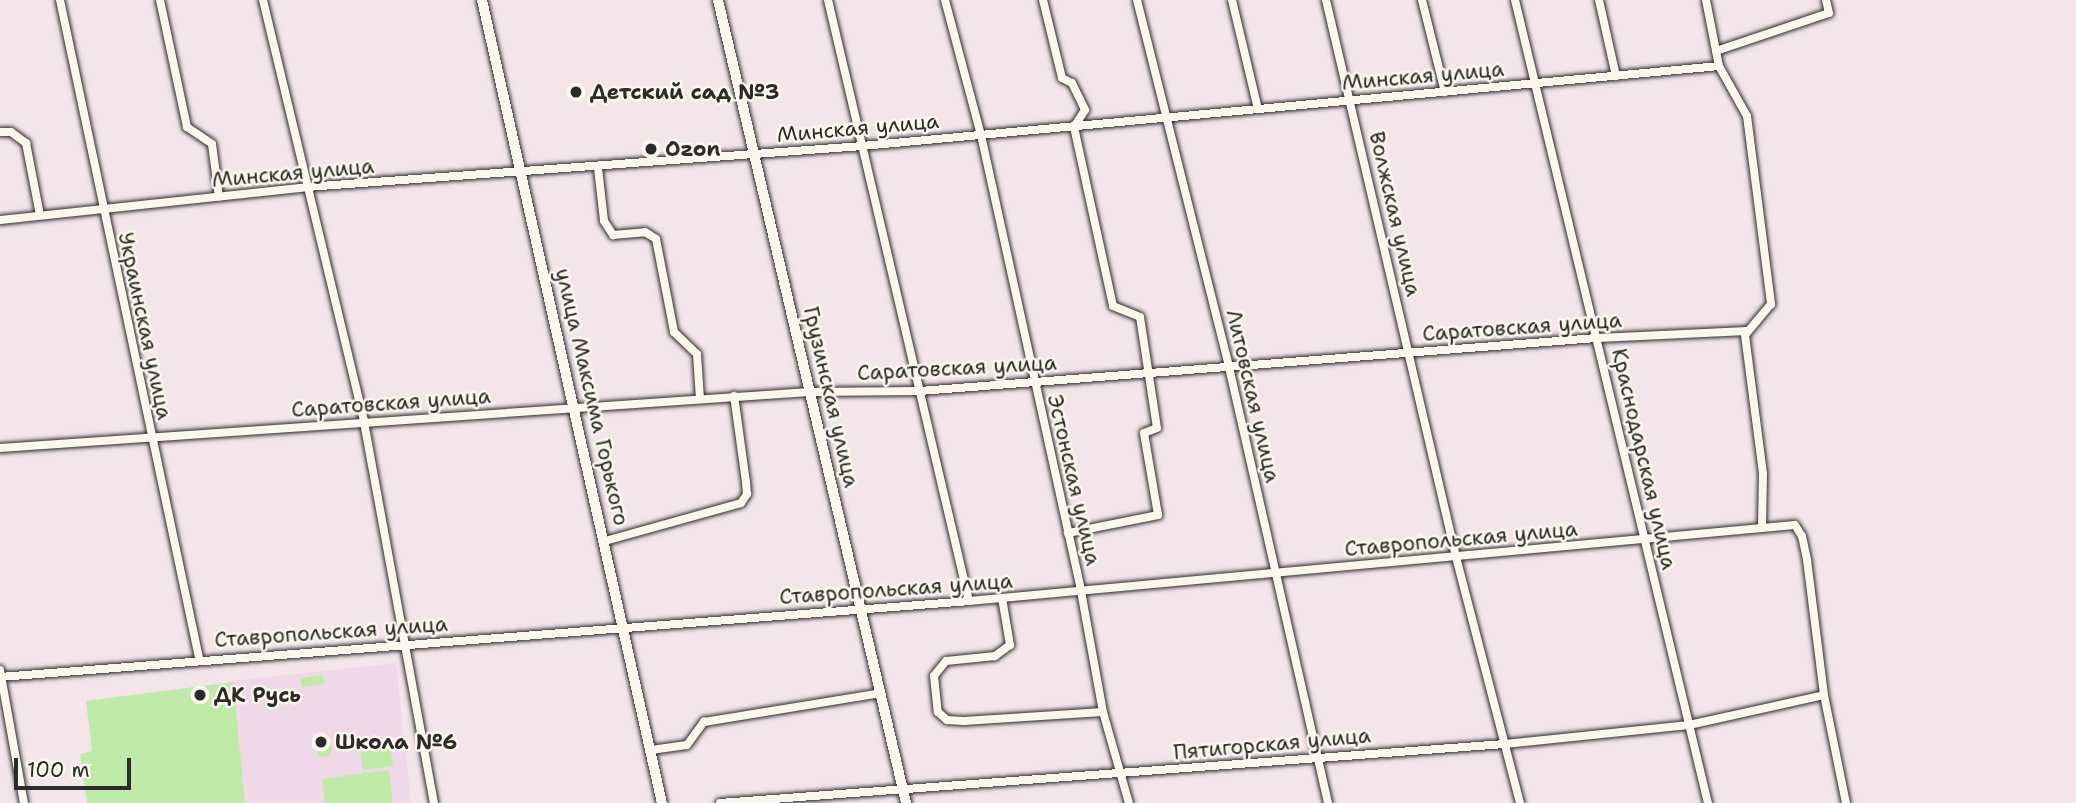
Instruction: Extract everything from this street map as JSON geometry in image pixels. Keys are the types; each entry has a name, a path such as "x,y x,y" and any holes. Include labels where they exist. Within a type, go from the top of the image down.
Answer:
{"main road":[{"name":"улица Максима Горького","path":"482,0 662,803"},
{"name":"Грузинская улица","path":"719,0 906,803"}],"street":[{"name":"Украинская улица","path":"60,0 198,658"},
{"path":"160,0 187,127 212,144 219,197"},
{"path":"263,0 364,422 409,645 434,803"},
{"path":"828,0 969,601"},
{"name":"Эстонская улица","path":"946,0 981,135 1081,591 1102,712 1129,803"},
{"path":"1043,0 1062,78 1072,83 1085,110 1074,127 1113,306 1140,317 1146,373 1157,428 1144,433 1158,515 1068,533"},
{"name":"Литовская улица","path":"1137,0 1230,367 1328,803"},
{"path":"1232,0 1258,109"},
{"name":"Волжская улица","path":"1326,0 1456,556 1520,803"},
{"path":"1422,0 1445,92"},
{"name":"Краснодарская улица","path":"1516,0 1708,803"},
{"path":"1599,0 1616,76"},
{"path":"1706,0 1719,66 1747,116 1772,304 1745,335 1763,474 1762,528"},
{"path":"1716,51 1829,13 1826,0"},
{"name":"Минская улица","path":"0,220 307,187 521,175 862,146 1719,66"},
{"path":"0,132 11,132 26,143 40,215"},
{"path":"598,168 604,221 613,235 645,232 656,239 674,332 697,354 700,398"},
{"name":"Саратовская улица","path":"0,448 809,391 920,391 1597,338 1748,331"},
{"path":"605,541 741,503 747,494 734,396"},
{"name":"Ставропольская улица","path":"0,675 969,601 1795,525 1802,536 1807,560 1824,695"},
{"path":"1002,598 1010,645 995,656 946,660 934,676 938,712 947,720 964,721 1102,712"},
{"path":"0,675 24,803"},
{"path":"651,750 687,745 704,722 881,693"},
{"path":"1824,695 1846,803"},
{"name":"Пятигорская улица","path":"720,803 1123,776 1317,755 1506,744 1689,725 1824,695"}],"shaded area":[{"name":"Школа №6","path":"396,663 411,803 244,803 231,681"}],"green space":[{"path":"323,675 324,684 302,687 301,678"},
{"path":"233,682 245,803 87,803 80,754 92,751 86,701"},
{"path":"347,735 355,743 347,751 339,743"},
{"path":"321,741 327,741 332,749 330,755 321,757 316,752 316,746"},
{"path":"390,748 393,766 363,770 360,752"},
{"path":"389,770 393,803 325,803 322,779"}],"place":[{"name":"Детский сад №3","path":"576,92"},
{"name":"Ozon","path":"651,149"},
{"name":"ДК Русь","path":"200,695"},
{"name":"Школа №6","path":"321,742"}]}
